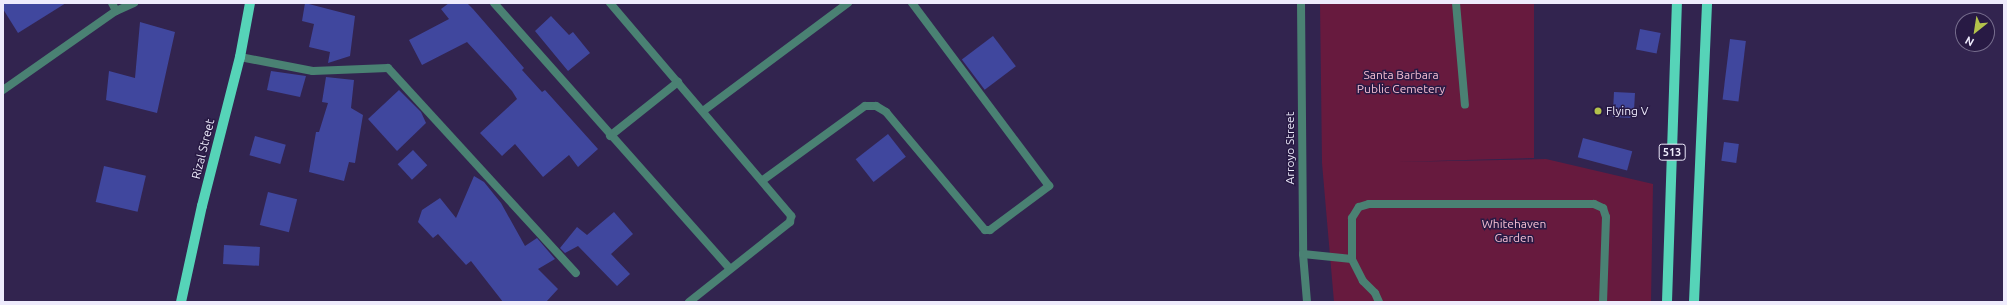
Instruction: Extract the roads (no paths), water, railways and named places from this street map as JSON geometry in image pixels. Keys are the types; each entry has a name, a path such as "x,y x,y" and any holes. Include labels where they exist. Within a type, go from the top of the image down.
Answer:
{"main road":[{"name":"Rizal Street","path":"181,302 202,206 240,57 250,3"},
{"name":"513","path":"1667,302 1677,3"},
{"name":"513","path":"1694,302 1707,3"}],"street":[{"path":"112,3 116,12"},
{"path":"3,90 116,12 134,3"},
{"path":"494,3 610,136 729,268"},
{"path":"610,3 763,180 791,216 790,222 729,268 689,302"},
{"path":"703,111 848,3"},
{"path":"763,180 865,106 876,106 886,112 985,230 990,230 1049,186 912,3"},
{"name":"Arroyo Street","path":"1301,3 1303,254 1307,302"},
{"path":"1456,3 1465,105"},
{"path":"240,57 313,71 388,68 576,272"},
{"path":"610,136 678,82"},
{"path":"1379,302 1376,293 1363,281 1352,259 1352,218 1359,207 1369,204 1594,204 1603,208 1606,217 1603,302"},
{"path":"1303,254 1352,259"}],"place":[{"name":"Flying V","path":"1598,111"}],"park label":[{"name":"Santa Barbara Public Cemetery","path":"1401,82"},
{"name":"Whitehaven Garden","path":"1514,231"}]}
